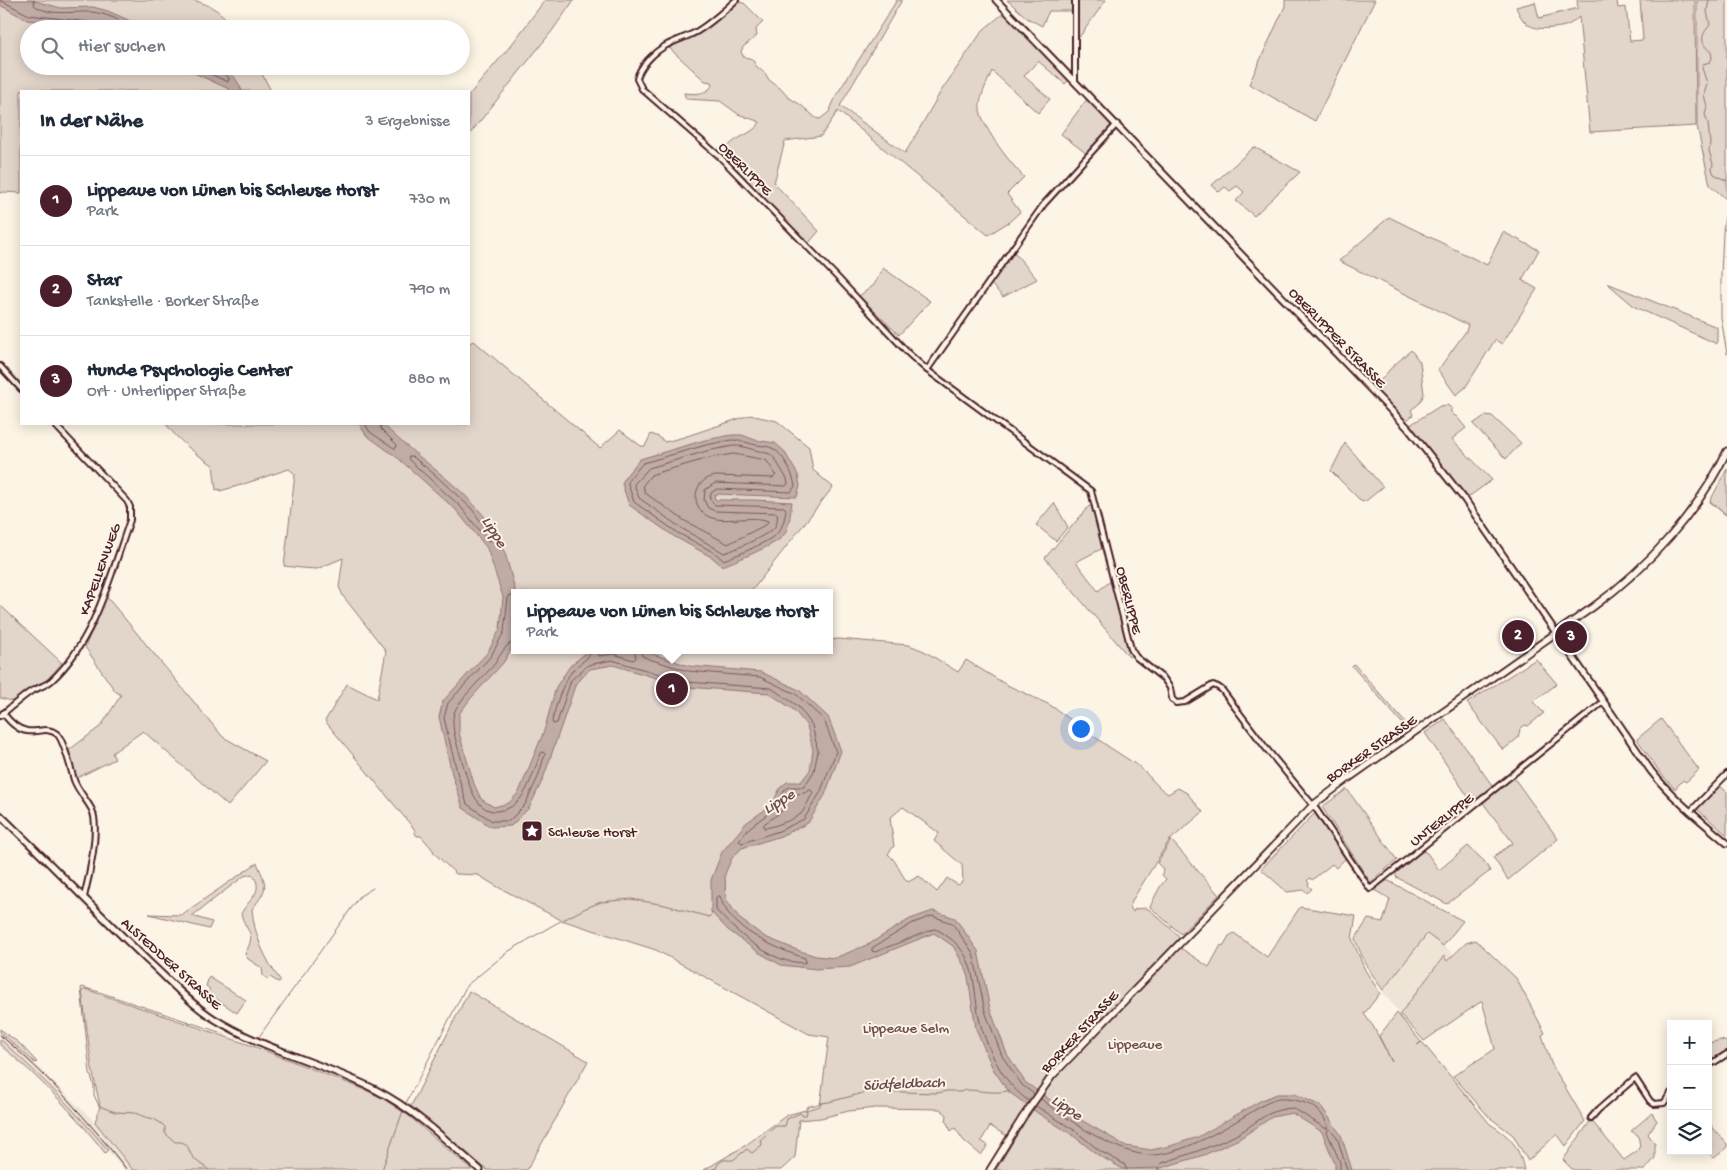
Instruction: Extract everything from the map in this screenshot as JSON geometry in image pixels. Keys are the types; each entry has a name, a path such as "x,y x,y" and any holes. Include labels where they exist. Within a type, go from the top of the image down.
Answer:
{"main road":[{"name":"BORKER STRASSE","path":"990,1170 1023,1117 1052,1076 1313,805 1619,587 1686,518 1700,500 1727,451"}],"street":[{"name":"OBERLIPPE","path":"736,0 700,29 665,46 638,73 636,80 639,85 719,156 926,370 1091,492 1134,654 1164,679 1170,688 1172,699 1176,703 1185,702 1209,687 1218,687 1313,805"},
{"name":"OBERLIPPER STRASSE","path":"996,0 1408,428 1465,500 1651,771 1666,790 1727,843"},
{"path":"1075,81 1076,0"},
{"path":"926,370 1044,204 1117,124"},
{"path":"0,366 20,388"},
{"name":"KAPELLENWEG","path":"55,425 127,501 130,507 130,520 104,594 84,639 50,681 28,693 2,714 14,725 26,732 47,730 59,737 75,783 93,812 93,850 84,897"},
{"name":"UNTERLIPPE","path":"1313,805 1370,889 1604,702"},
{"path":"1690,812 1727,774"},
{"name":"ALSTEDDER STRASSE","path":"0,815 126,940 211,1017 235,1032 376,1090 408,1109 480,1170"},
{"path":"1710,1065 1727,1054"},
{"path":"1591,1118 1635,1078 1654,1104 1664,1102 1667,1098"}],"shaded area":[{"path":"1527,626 1537,641 1517,654 1507,639"},
{"path":"1427,933 1454,954 1447,961 1443,957 1400,1014 1382,991"},
{"path":"0,1032 95,1122 133,1170 124,1170 85,1123 44,1079 0,1039"}],"green space":[{"path":"0,0 193,0 212,7 227,20 20,20 20,75 263,75 270,90 20,90 20,193 0,193"},
{"path":"545,0 574,0 552,31 470,134 470,94 512,44"},
{"path":"897,0 902,0 840,106 905,153 941,91 983,30 1005,12 1069,80 1065,84 1038,61 1024,76 1050,99 1038,113 992,71 982,96 980,112 989,132 1011,163 1024,177 1007,194 1020,212 1009,222 988,235 838,111 821,136 785,141 774,183 819,231 808,244 724,156 730,145 751,131 760,122 738,114 720,101 686,99 684,93 696,94 703,92 712,86 711,82 705,81 668,47 701,30 736,2 744,3 763,22 756,29 757,36 743,47 741,52 743,56 752,59 769,80 788,97 820,119 829,112 837,94"},
{"path":"1007,0 1074,0 1074,11 1049,11 1042,26 1027,18"},
{"path":"1078,0 1106,0 1078,39"},
{"path":"1285,0 1375,0 1315,121 1249,84 1285,6"},
{"path":"1577,0 1614,0 1617,1 1618,8 1626,7 1630,41 1643,40 1640,0 1695,0 1696,126 1590,132 1579,17 1564,26 1535,28 1522,19 1516,7 1535,2 1539,18 1578,8"},
{"path":"1697,0 1727,0 1727,200 1710,185 1697,126"},
{"path":"1087,99 1112,127 1087,154 1061,134"},
{"path":"1254,147 1300,172 1254,216 1236,201 1244,192 1237,186 1230,191 1225,187 1219,192 1212,185"},
{"path":"1389,217 1487,265 1503,232 1539,250 1522,280 1537,289 1502,344 1495,340 1465,388 1456,395 1438,370 1466,331 1468,325 1339,261"},
{"path":"1014,252 1037,279 1003,297 990,283"},
{"path":"883,268 930,301 899,335 859,296 874,285"},
{"path":"1607,283 1717,327 1717,344 1635,307"},
{"path":"474,341 600,448 620,430 641,446 645,446 651,434 665,442 750,415 777,421 809,447 813,470 833,487 753,589 511,589 511,654 833,654 833,640 839,639 909,645 924,651 958,672 966,660 1005,684 1050,705 1140,767 1168,794 1178,788 1187,793 1203,812 1169,841 1130,907 1133,912 1135,909 1146,908 1150,910 1178,935 1179,938 1173,946 1182,949 1209,967 1221,945 1223,946 1229,936 1234,933 1267,957 1300,907 1356,916 1352,939 1365,970 1380,993 1364,1014 1373,1026 1392,1062 1379,1036 1397,1013 1421,1042 1417,1045 1422,1042 1490,1124 1509,1138 1517,1148 1524,1170 996,1170 1014,1140 990,1126 981,1141 988,1145 981,1155 964,1141 955,1128 951,1131 946,1121 947,1115 940,1109 875,1108 799,1120 795,1157 781,1170 704,1170 746,1145 787,1115 820,1106 829,1037 809,1034 656,950 561,920 478,875 456,874 434,853 421,836 417,836 415,830 325,721 347,684 377,699 386,651 343,596 339,587 343,558 317,569 284,566 295,474 289,469 229,489 216,490 213,465 176,436 167,425 470,425 470,343","holes":["903,807 939,833 934,841 962,865 963,881 958,885 947,878 937,892 919,876 908,882 888,854 894,846 890,818"]},
{"path":"1411,350 1420,362 1424,394 1420,403 1411,410 1413,415 1406,421 1374,388 1392,367"},
{"path":"1447,405 1453,409 1450,411 1466,428 1452,439 1492,480 1467,498 1410,425 1440,406"},
{"path":"1486,415 1492,416 1521,443 1506,459 1473,424"},
{"path":"1345,443 1383,487 1366,501 1362,502 1331,471"},
{"path":"1727,469 1727,515 1710,501"},
{"path":"1054,503 1068,527 1056,541 1036,525"},
{"path":"1089,506 1094,506 1103,548 1076,562 1098,591 1112,580 1132,655 1129,657 1045,558"},
{"path":"106,596 223,737 266,761 228,806 143,731 112,753 115,759 77,778 69,750 101,726 121,695 115,691 85,647"},
{"path":"0,605 62,663 47,680 31,688 15,702 0,698"},
{"path":"1536,659 1557,684 1533,702 1544,713 1528,726 1525,725 1520,729 1518,738 1503,750 1467,703"},
{"path":"1354,664 1410,728 1408,730 1352,666"},
{"path":"1445,719 1494,788 1473,804 1425,733"},
{"path":"1661,719 1699,770 1686,782 1683,780 1675,789 1661,774 1637,739"},
{"path":"1514,778 1558,839 1508,880 1493,857 1513,843 1483,803"},
{"path":"1719,785 1727,792 1727,835 1697,809"},
{"path":"1347,789 1397,860 1370,882 1322,807"},
{"path":"1316,812 1346,856 1345,859 1336,868 1332,864 1312,880 1310,878 1307,881 1312,889 1307,893 1304,890 1287,892 1261,869"},
{"path":"1171,840 1219,895 1181,934 1150,907 1166,879 1162,875 1163,869 1157,863"},
{"path":"1468,846 1484,861 1490,871 1447,904 1396,877 1396,873 1423,851 1427,853 1439,870"},
{"path":"257,863 265,887 252,909 253,919 261,947 281,981 278,982 270,977 268,979 263,976 262,968 248,959 245,954 251,937 241,914 257,891 256,880 252,874 244,876 192,916 212,922 209,929 149,914 181,915"},
{"path":"1386,881 1463,921 1443,946 1427,934 1383,990 1367,966 1355,939 1368,919 1383,922 1390,899 1374,890"},
{"path":"1476,940 1516,978 1545,1033 1542,1035 1551,1063 1585,1121 1566,1146 1557,1134 1528,1161 1513,1135 1489,1117 1453,1076 1495,1049 1482,1001 1424,1041 1400,1014 1444,956 1447,961 1466,943"},
{"path":"209,977 246,1000 237,1013 207,993 210,989 206,986"},
{"path":"85,989 253,1046 363,1089 382,1098 409,1116 472,1170 133,1170 95,1122 100,1106 92,1069 82,991"},
{"path":"469,991 588,1061 527,1170 487,1170 411,1106"},
{"path":"0,1029 19,1043 37,1062 35,1063 0,1032"},
{"path":"0,1039 43,1079 83,1121 108,1150 105,1153 56,1096 0,1045"},
{"path":"1721,1040 1727,1042 1727,1052 1712,1062 1712,1042"},
{"path":"1652,1113 1657,1121 1648,1134 1655,1144 1655,1158 1645,1170 1573,1170 1563,1160 1591,1120 1624,1160 1637,1151 1640,1146 1638,1135 1631,1131"},
{"path":"1712,1127 1727,1144 1727,1148 1714,1158 1711,1155"}],"water":[{"path":"0,0 31,0 61,8 93,7 128,20 27,20 0,5"},
{"path":"199,75 233,75 242,90 229,89"},
{"name":"Lippe","path":"360,425 384,425 462,492 489,523 505,553 515,589 511,589 511,650 503,663 459,714 459,733 474,784 481,799 494,807 509,803 519,792 544,731 556,687 570,666 584,654 653,654 689,666 761,672 799,690 828,717 841,751 825,795 808,823 781,836 742,848 732,858 725,874 726,899 740,919 765,937 816,956 835,958 869,944 910,919 933,911 955,918 978,951 990,1009 1007,1054 1025,1082 1064,1110 1126,1146 1151,1150 1198,1137 1262,1100 1277,1094 1295,1094 1321,1106 1341,1135 1352,1170 1335,1170 1335,1164 1322,1132 1292,1113 1272,1117 1239,1139 1204,1155 1161,1168 1123,1169 1098,1155 1071,1134 1009,1092 993,1069 976,1029 967,971 953,946 934,933 850,967 816,969 781,965 758,952 728,930 711,912 711,880 722,852 746,823 772,805 780,788 787,782 801,782 810,770 813,750 807,726 794,710 769,693 686,687 613,665 590,669 576,683 543,779 529,808 511,826 491,827 463,808 452,774 439,717 443,701 488,652 500,629 503,597 487,548 456,510 398,458 366,435"},
{"path":"742,435 755,440 775,443 784,451 798,475 800,486 797,497 717,494 714,497 716,500 792,502 788,525 785,533 779,540 722,566 713,558 675,537 629,505 622,484 625,477 640,459 705,440"}],"waterway":[{"path":"1709,0 1707,11 1710,25 1703,36 1703,42 1711,52 1712,58 1710,62 1703,64 1702,68 1707,83 1704,95 1707,106 1705,115 1708,123 1712,169 1714,174 1727,181"},
{"path":"1723,230 1727,204"},
{"path":"1727,225 1723,232 1721,276 1721,317 1727,354"},
{"path":"1710,502 1727,516"},
{"path":"258,1038 360,896 373,888"},
{"path":"406,1103 467,985 509,951 555,924 601,902 631,899 665,905 709,917 713,913"},
{"path":"209,1170 192,1156 185,1144 175,1142 165,1133 165,1127 154,1119 135,1113 115,1112 99,1106 94,1095 94,1086 90,1073 81,988 96,991 225,1034"},
{"name":"Südfeldbach","path":"710,1170 716,1168 723,1160 733,1160 747,1149 752,1153 762,1145 760,1140 776,1126 785,1126 787,1119 800,1113 806,1115 806,1108 809,1106 871,1091 936,1093 967,1090 994,1092 1010,1090"},
{"path":"382,1170 403,1111"}],"railway":[{"path":"0,1035 35,1066 67,1099 127,1170"}],"place":[{"name":"Star","path":"1518,636"},
{"name":"Hunde Psychologie Center","path":"1571,637"},
{"name":"Lippeaue von Lünen bis Schleuse Horst","path":"672,689"},
{"name":"Schleuse Horst","path":"532,831"}],"park label":[{"name":"Lippeaue Selm","path":"906,1027"},
{"name":"Lippeaue","path":"1135,1043"}]}
